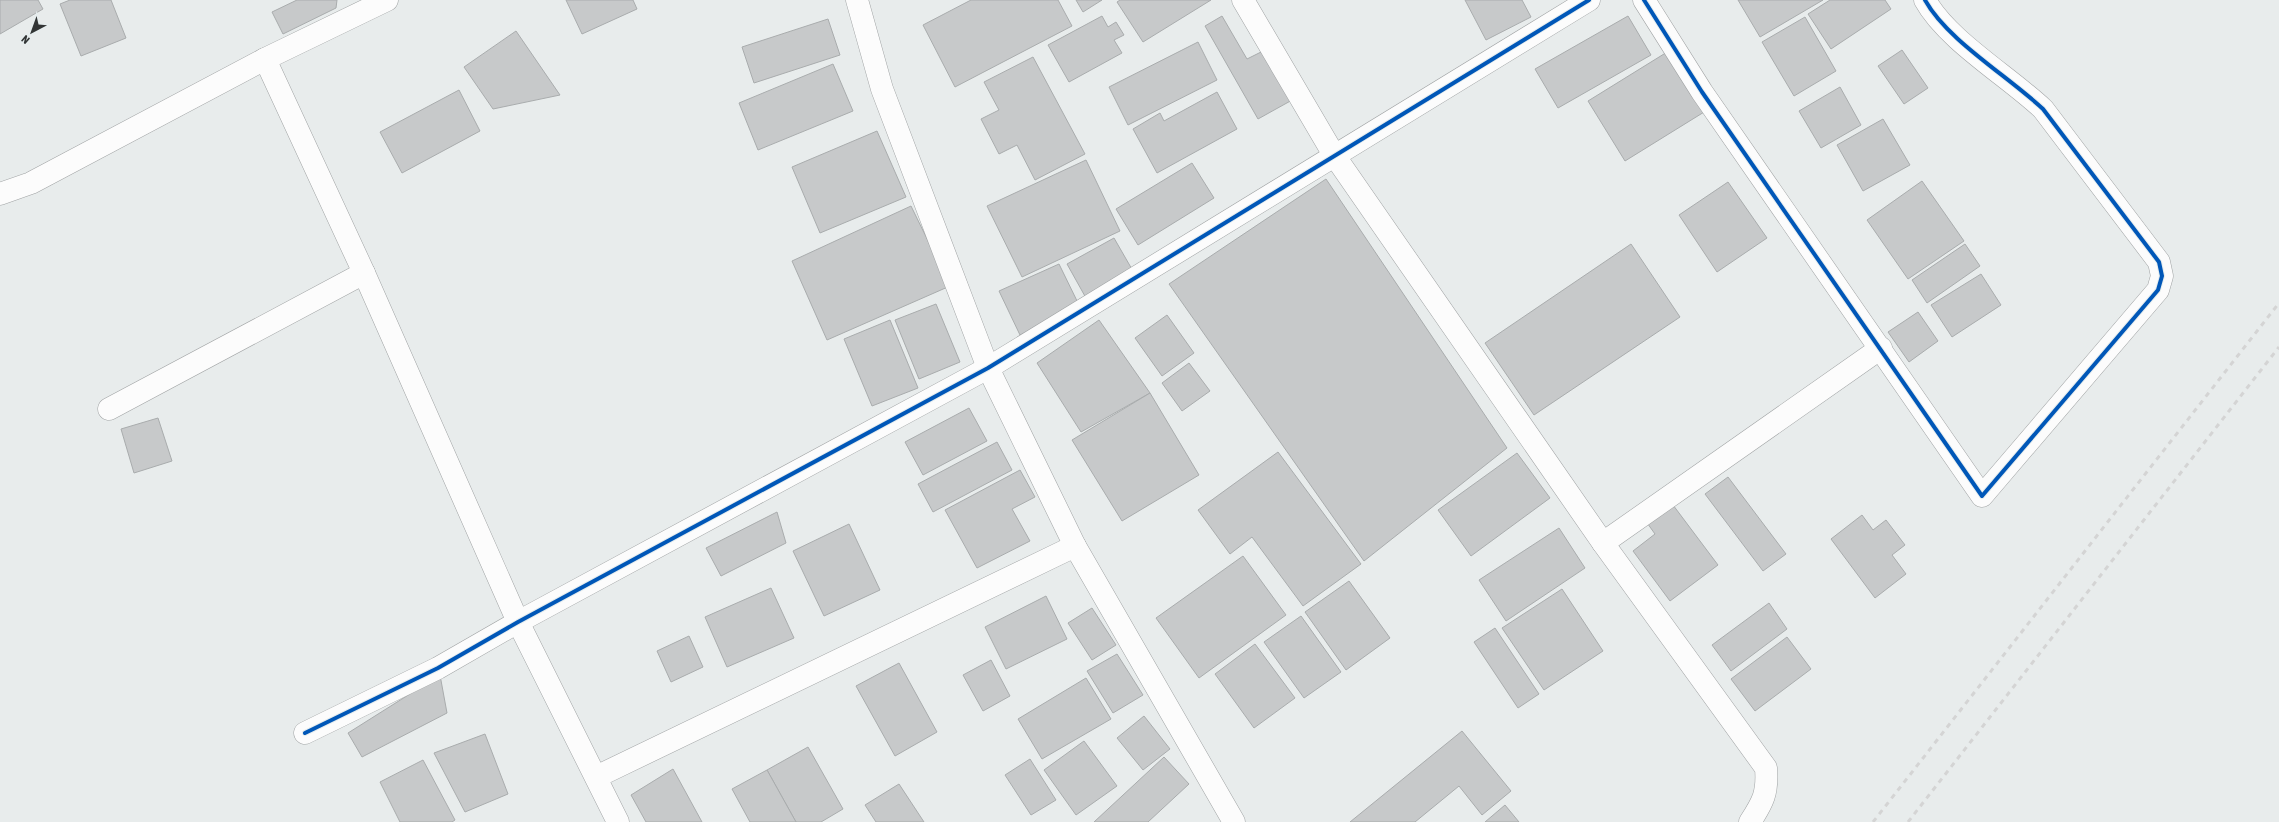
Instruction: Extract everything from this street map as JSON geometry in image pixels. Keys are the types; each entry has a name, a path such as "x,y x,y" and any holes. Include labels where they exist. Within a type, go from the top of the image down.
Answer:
{"street":[{"path":"0,194 31,183 265,59 387,0"},
{"path":"857,0 882,89 988,368 1075,546 1234,822"},
{"path":"1243,0 1334,155 1603,543 1766,768 1768,787 1762,804 1750,822"},
{"path":"305,733 438,668 518,622 988,368 1588,0"},
{"path":"1644,0 1702,92 1881,348 1982,496 2158,290 2162,276 2159,262 2043,109 2022,89 1949,32 1925,0"},
{"path":"265,59 364,273 518,622 618,822"},
{"path":"108,409 364,273"},
{"path":"1603,543 1881,348"},
{"path":"596,777 1075,546"}],"building":[{"path":"0,0 38,0 43,9 0,34"},
{"path":"70,0 111,0 126,38 81,56 60,4"},
{"path":"297,0 337,0 336,8 283,34 272,12"},
{"path":"566,0 633,0 637,9 582,34"},
{"path":"971,0 1058,0 1072,26 955,87 923,25"},
{"path":"1076,0 1102,0 1083,12"},
{"path":"1120,0 1211,0 1143,42 1117,2"},
{"path":"1465,0 1522,0 1531,17 1486,40"},
{"path":"1738,0 1823,0 1760,37"},
{"path":"1830,0 1885,0 1891,9 1831,49 1808,14"},
{"path":"1102,16 1108,27 1116,22 1124,35 1114,40 1122,53 1069,82 1048,45"},
{"path":"1222,16 1247,59 1265,50 1294,99 1258,119 1205,26"},
{"path":"1628,16 1651,55 1558,108 1535,69"},
{"path":"1805,17 1836,71 1794,96 1762,42"},
{"path":"828,19 840,55 754,83 742,47"},
{"path":"516,31 560,95 493,109 464,67"},
{"path":"1198,42 1217,80 1128,125 1109,87"},
{"path":"1672,49 1709,109 1625,161 1588,101"},
{"path":"1902,50 1928,88 1904,104 1878,66"},
{"path":"1033,57 1085,154 1035,180 1017,145 999,154 981,119 999,110 984,82"},
{"path":"833,64 853,111 758,150 739,103"},
{"path":"1840,87 1861,125 1821,148 1799,111"},
{"path":"459,90 480,131 402,173 380,132"},
{"path":"1217,92 1237,129 1157,173 1133,129 1160,113 1164,121"},
{"path":"1883,119 1910,165 1863,191 1837,145"},
{"path":"877,131 906,197 820,233 792,167"},
{"path":"1086,160 1120,231 1022,277 987,206"},
{"path":"1192,163 1214,198 1138,245 1116,209"},
{"path":"1326,179 1507,448 1364,561 1169,284"},
{"path":"1922,181 1964,241 1908,279 1867,220"},
{"path":"1728,182 1767,238 1717,272 1679,215"},
{"path":"911,206 950,286 827,340 792,261"},
{"path":"1114,238 1133,271 1086,298 1067,264"},
{"path":"1631,244 1680,317 1534,415 1485,343"},
{"path":"1965,244 1980,266 1927,303 1912,280"},
{"path":"1059,264 1080,307 1020,335 999,291"},
{"path":"1981,274 2001,305 1952,337 1931,305"},
{"path":"936,304 960,362 919,379 895,320"},
{"path":"1918,312 1938,341 1909,362 1888,332"},
{"path":"1167,315 1194,353 1162,376 1135,338"},
{"path":"890,320 918,388 872,406 844,339"},
{"path":"1099,320 1150,393 1081,432 1037,363"},
{"path":"1189,363 1210,391 1182,411 1162,383"},
{"path":"1150,393 1199,475 1122,521 1072,440"},
{"path":"969,408 987,441 923,475 905,442"},
{"path":"158,418 172,461 134,473 121,429"},
{"path":"997,442 1012,470 933,512 918,484"},
{"path":"1278,452 1361,564 1303,606 1252,537 1230,554 1198,510"},
{"path":"1517,453 1550,498 1471,556 1438,510"},
{"path":"1020,470 1035,497 1012,509 1030,541 977,568 945,510"},
{"path":"1728,477 1786,554 1763,571 1705,494"},
{"path":"1670,501 1718,565 1670,601 1633,551 1655,534 1645,520"},
{"path":"777,512 786,543 721,576 706,548"},
{"path":"1862,515 1873,530 1886,520 1905,545 1892,555 1906,574 1875,598 1831,539"},
{"path":"849,524 880,590 824,616 793,551"},
{"path":"1559,528 1585,568 1506,621 1479,580"},
{"path":"1243,556 1286,615 1199,678 1156,618"},
{"path":"1349,581 1390,638 1346,670 1305,612"},
{"path":"771,588 794,638 727,667 705,617"},
{"path":"1562,589 1603,651 1544,690 1502,628"},
{"path":"1046,596 1067,639 1006,669 985,627"},
{"path":"1769,603 1787,629 1731,671 1712,645"},
{"path":"1092,608 1116,645 1092,660 1068,623"},
{"path":"1301,616 1341,672 1304,698 1264,642"},
{"path":"1495,628 1539,694 1518,708 1474,642"},
{"path":"689,636 703,667 671,682 657,651"},
{"path":"1787,637 1811,669 1755,711 1731,679"},
{"path":"1255,644 1295,698 1254,728 1215,674"},
{"path":"1117,654 1143,695 1113,713 1087,671"},
{"path":"991,660 1010,696 983,711 963,675"},
{"path":"899,663 937,732 895,756 856,686"},
{"path":"440,675 447,713 362,757 348,733"},
{"path":"1086,678 1111,719 1042,759 1018,719"},
{"path":"1144,716 1170,749 1143,770 1117,738"},
{"path":"1462,731 1511,791 1482,815 1459,786 1415,822 1350,822"},
{"path":"485,734 508,794 465,812 434,753"},
{"path":"1084,741 1117,786 1076,815 1044,770"},
{"path":"808,747 843,809 821,822 796,822 767,770"},
{"path":"1164,757 1189,784 1148,822 1094,822"},
{"path":"1030,759 1056,800 1031,815 1005,775"},
{"path":"423,760 455,820 452,822 400,822 380,782"},
{"path":"673,769 702,822 646,822 631,795"},
{"path":"767,770 796,822 750,822 732,789"},
{"path":"899,784 924,822 876,822 865,805"},
{"path":"1505,805 1519,822 1485,822"}],"railway":[{"path":"1873,822 2279,303"},
{"path":"1908,822 2279,347"}],"cycle path":[{"path":"305,733 438,668 518,622 988,368 1589,0"},
{"path":"1644,0 1702,92 1982,496 2158,290 2162,276 2159,262 2043,109 1963,43 1935,15 1925,0"}]}
